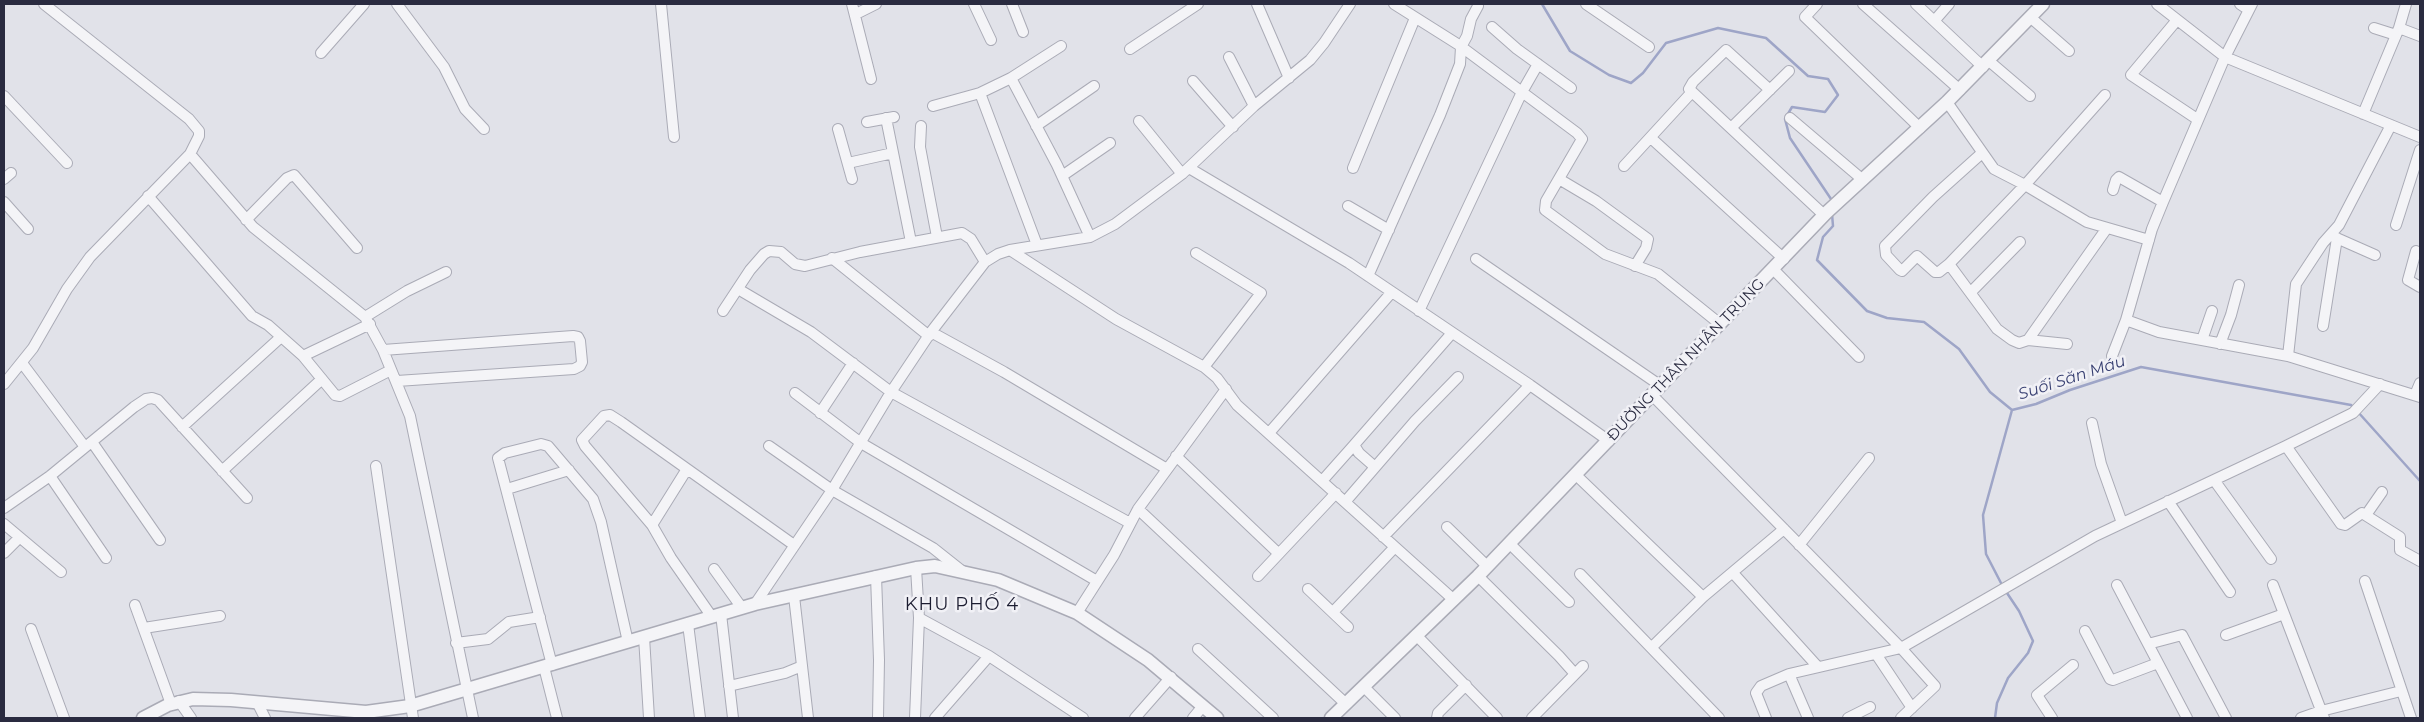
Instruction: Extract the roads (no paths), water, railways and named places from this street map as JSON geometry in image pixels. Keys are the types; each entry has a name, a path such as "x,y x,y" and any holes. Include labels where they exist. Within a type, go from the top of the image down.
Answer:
{"street":[{"path":"4,384 22,363 77,274 148,196 190,154 199,136 199,131 195,124 44,4"},
{"path":"322,53 364,4"},
{"path":"396,4 444,67 465,109 484,129"},
{"path":"660,4 674,137"},
{"path":"871,79 854,9 876,4"},
{"path":"974,4 991,40"},
{"path":"1012,4 1023,32"},
{"path":"1130,49 1198,4"},
{"path":"755,604 832,490 930,334 984,262 1010,250 1090,237 1115,224 1186,171 1254,106 1289,78 1324,43 1350,4"},
{"path":"1394,4 1461,47 1580,136 1581,142 1546,201 1545,210 1605,254 1658,274 1720,324"},
{"path":"1817,4 1805,17 1920,128"},
{"path":"1863,4 1960,90"},
{"path":"1916,4 1986,64 2030,96"},
{"path":"1935,20 1949,4"},
{"name":"ĐƯỜNG THÂN NHÂN TRUNG","path":"1331,718 1478,576 1784,259 1825,214 1948,102 2043,4"},
{"path":"2157,4 2225,56 2420,137"},
{"path":"2363,114 2398,31 2406,4"},
{"path":"1368,276 1440,115 1460,64 1461,47 1478,6"},
{"path":"1593,6 1649,47"},
{"path":"2112,356 2126,320 2149,240 2163,202 2247,6"},
{"path":"1258,7 1289,78"},
{"path":"2030,17 2069,51"},
{"path":"1354,168 1416,18"},
{"path":"2177,20 2131,75 2197,119"},
{"path":"1492,28 1571,88"},
{"path":"2374,28 2420,36"},
{"path":"933,106 980,93 1011,78 1060,46"},
{"path":"1770,90 1726,50 1690,86 1692,92 1825,214"},
{"path":"1229,57 1254,106"},
{"path":"1419,311 1522,92 1538,64"},
{"path":"1731,128 1788,71"},
{"path":"1011,78 1062,176 1090,237"},
{"path":"1193,81 1233,127"},
{"path":"1036,126 1094,86"},
{"path":"1624,166 1652,138 1692,92"},
{"path":"980,93 1037,245"},
{"path":"1982,153 1933,197 1885,246 1886,255 1902,271 1918,256 1935,272 1939,272 1949,264 2025,185 2105,95"},
{"path":"4,96 67,163"},
{"path":"1948,102 1994,169 2087,222 2149,240"},
{"path":"867,122 890,118 893,153 911,242"},
{"path":"1790,118 1863,180"},
{"path":"1139,121 1186,171 1368,276 1530,385 1609,441"},
{"path":"2323,326 2334,237 2391,125"},
{"path":"921,126 920,148 938,237"},
{"path":"838,129 852,179"},
{"path":"1652,138 1784,259"},
{"path":"1062,176 1110,143"},
{"path":"2396,225 2420,150"},
{"path":"848,163 893,153"},
{"path":"190,154 246,220 367,321 383,350 397,380 410,416 473,718"},
{"path":"246,220 287,178 294,175 358,248"},
{"path":"1559,178 1648,239 1646,248 1635,266"},
{"path":"2113,190 2116,180 2119,178 2163,202"},
{"path":"148,196 252,316 265,323 303,356 338,396 391,370"},
{"path":"4,202 28,229"},
{"path":"1348,206 1389,230"},
{"path":"2028,340 2107,228"},
{"path":"723,310 750,270 764,254 770,251 781,252 799,267 832,258 962,233 967,235 984,262"},
{"path":"2334,237 2375,255"},
{"path":"2288,356 2294,290 2303,272 2323,243 2334,237"},
{"path":"1971,292 2020,242"},
{"path":"1010,250 1116,319 1204,368 1226,389 1237,405 1454,600"},
{"path":"2416,250 2408,280 2411,284 2420,287"},
{"path":"1196,253 1261,293 1204,368"},
{"path":"832,258 930,334 1004,372 1167,469"},
{"path":"1476,258 1661,386"},
{"path":"1949,264 1997,329 2019,343 2028,340 2067,344"},
{"path":"1773,269 1858,357"},
{"path":"303,356 367,321 407,291 446,272"},
{"path":"2220,344 2231,315 2239,285"},
{"path":"738,289 811,332 892,392 1130,523"},
{"path":"1269,433 1391,293"},
{"path":"2202,340 2212,311"},
{"path":"2126,320 2159,332 2288,356 2418,396 2420,383"},
{"path":"1322,481 1452,333"},
{"path":"383,350 573,336 578,337 580,341 582,362 580,366 574,369 397,380"},
{"path":"182,427 281,337"},
{"path":"22,363 89,444 160,540"},
{"path":"820,413 853,363"},
{"path":"1345,502 1415,421 1458,377"},
{"path":"222,471 322,379"},
{"path":"1766,718 1757,689 1790,674 1900,648 2122,523 2286,446 2356,410 2380,384"},
{"path":"1383,537 1530,385"},
{"path":"1077,613 1138,509 1226,389"},
{"path":"794,393 861,443 1097,581"},
{"path":"1652,395 1800,545 1935,686 1901,718"},
{"path":"4,508 50,476 146,399 158,400 247,498"},
{"path":"733,718 716,615 671,558 652,525 582,440 604,416 610,415 794,545"},
{"path":"2092,424 2101,464 2122,523"},
{"path":"557,718 540,617 498,458 505,453 541,444 548,446 593,499 628,642"},
{"path":"1354,445 1359,453 1375,467"},
{"path":"769,446 832,490 933,548 962,571"},
{"path":"2286,446 2341,524 2344,525 2362,513 2400,536 2400,550 2420,561"},
{"path":"1176,456 1278,552"},
{"path":"1800,545 1869,458"},
{"path":"376,466 412,712"},
{"path":"652,525 687,469"},
{"path":"507,489 569,470"},
{"path":"1576,475 1703,597"},
{"path":"50,476 106,558"},
{"path":"2214,480 2271,559"},
{"path":"2366,515 2382,492"},
{"path":"1258,576 1278,552 1336,493"},
{"path":"2168,501 2230,592"},
{"path":"1138,509 1346,704"},
{"path":"4,524 62,572"},
{"path":"1447,527 1487,566"},
{"path":"1652,647 1703,597 1784,529"},
{"path":"4,553 19,538"},
{"path":"1509,543 1569,602"},
{"path":"1333,612 1395,547"},
{"path":"143,718 175,703 210,698 367,715 412,712 466,691 755,604 876,576 935,566 998,580 1077,613 1171,677 1216,718"},
{"path":"915,718 919,618 916,568"},
{"path":"714,569 742,608"},
{"path":"1732,573 1818,667"},
{"path":"1580,574 1719,718"},
{"path":"876,576 879,660 878,718"},
{"path":"1478,576 1575,674"},
{"path":"2365,581 2411,718"},
{"path":"2117,585 2187,718"},
{"path":"2273,586 2322,715"},
{"path":"1308,589 1348,627"},
{"path":"794,596 808,718"},
{"path":"135,605 175,703 191,718"},
{"path":"2226,635 2284,614"},
{"path":"144,628 220,616"},
{"path":"456,643 488,639 509,622 540,617"},
{"path":"919,618 990,656 1083,718"},
{"path":"688,624 700,718"},
{"path":"32,630 64,718"},
{"path":"2085,630 2110,678 2113,680 2158,662"},
{"path":"1416,635 1497,718"},
{"path":"2148,644 2182,636 2226,718"},
{"path":"644,637 649,718"},
{"path":"1198,649 1272,718"},
{"path":"1876,654 1912,708"},
{"path":"935,718 990,656"},
{"path":"2052,718 2036,695 2073,665"},
{"path":"729,686 785,673 802,666"},
{"path":"1532,718 1583,666"},
{"path":"1790,674 1808,718"},
{"path":"1135,718 1171,677"},
{"path":"1438,718 1438,713 1466,685"},
{"path":"1364,686 1395,718"},
{"path":"2301,718 2322,715 2401,691"},
{"path":"256,702 266,718"},
{"path":"1193,718 1203,706"},
{"path":"1848,718 1870,707"}],"waterway":[{"name":"Suối Săn Máu","path":"1542,4 1570,51 1609,75 1631,83 1643,73 1666,43 1718,28 1766,38 1808,76 1828,79 1838,95 1825,112 1792,107 1785,119 1790,138 1831,199 1831,204"},
{"name":"Suối Săn Máu","path":"1832,214 1833,226 1823,237 1817,260 1867,311 1887,318 1924,322 1959,349 1990,392 2012,410 2036,404 2070,390 2141,367 2351,405 2354,408"},
{"path":"2002,585 1986,554 1983,515 2012,410"},
{"name":"Suối Săn Máu","path":"2358,412 2420,481"},
{"path":"1995,718 1997,703 2008,678 2028,653 2033,641 2019,611 2005,590"}],"district":[{"name":"KHU PHỐ 4","path":"962,605"}]}
